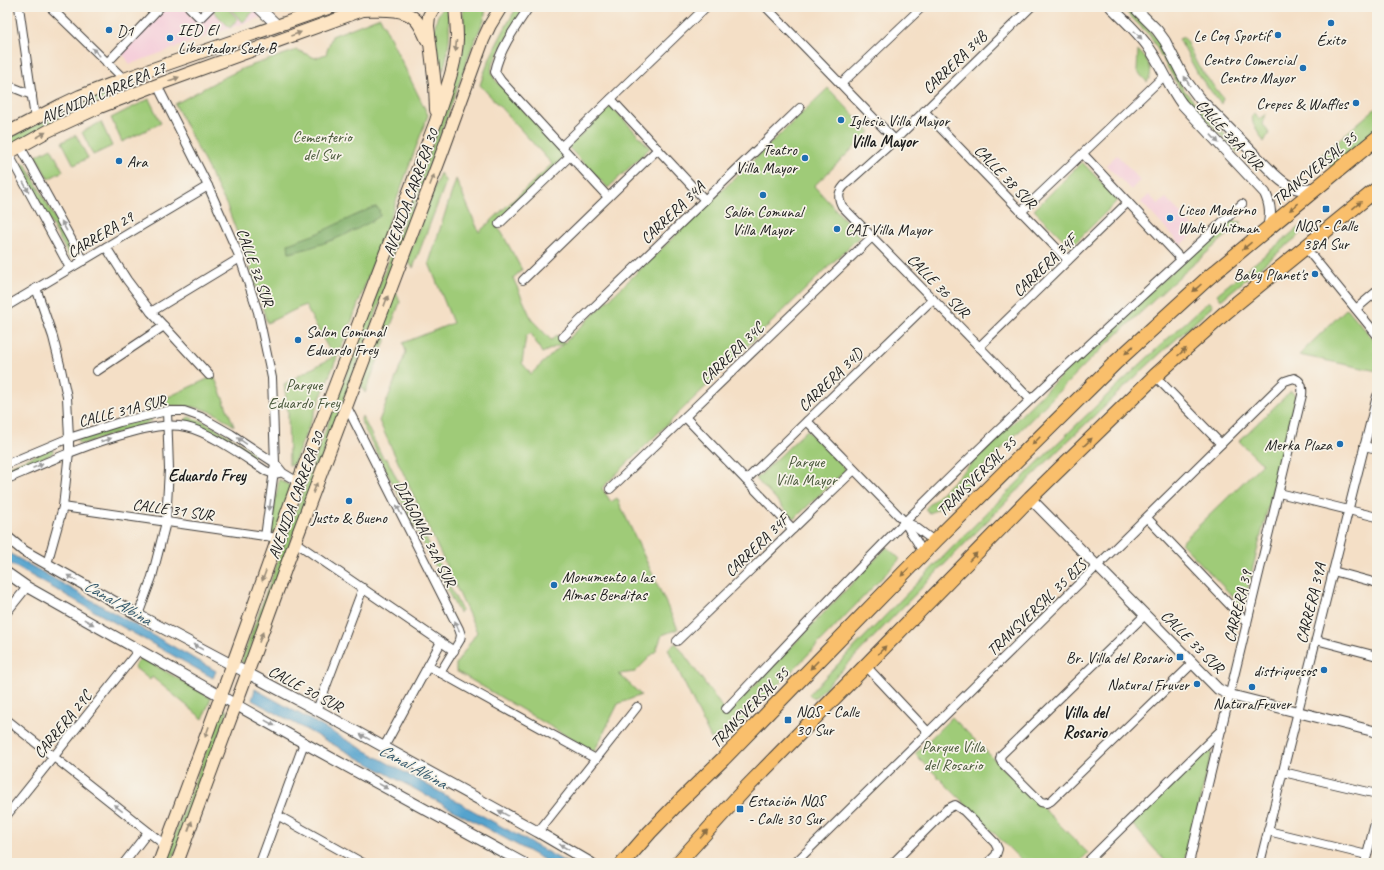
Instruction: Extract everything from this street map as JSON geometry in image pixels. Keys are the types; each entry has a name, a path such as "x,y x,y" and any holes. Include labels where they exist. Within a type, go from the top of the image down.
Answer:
{"highway":[{"name":"TRANSVERSAL 35","path":"624,863 650,832 922,554 1116,362 1202,283 1377,138"},
{"path":"678,863 745,789 1030,498 1155,376 1226,312 1377,189"}],"main road":[{"name":"AVENIDA CARRERA 27","path":"7,133 80,96 124,79 331,7"},
{"path":"434,7 428,21 436,102 436,121"},
{"name":"AVENIDA CARRERA 30","path":"158,863 221,696 298,482 436,121 456,53 457,39 455,7"},
{"path":"483,40 490,18 491,7"},
{"name":"AVENIDA CARRERA 30","path":"177,863 248,674 295,542 483,40 501,7"},
{"name":"AVENIDA CARRERA 27","path":"7,153 70,120 157,85 367,9"},
{"path":"367,9 401,12 412,17 420,27 430,46"}],"street":[{"path":"18,7 35,118"},
{"path":"50,7 124,79"},
{"path":"107,63 160,7"},
{"path":"189,7 200,18 211,7"},
{"path":"258,7 277,25"},
{"path":"529,7 506,45 496,66 495,72 501,81 608,197"},
{"path":"562,146 706,7"},
{"path":"766,7 895,140"},
{"path":"841,84 922,7"},
{"name":"CARRERA 34B","path":"844,186 895,140 1031,7"},
{"name":"CALLE 38A SUR","path":"1111,7 1150,49 1164,76 1182,104 1265,193 1269,201 1271,216 1268,228"},
{"name":"CALLE 38A SUR","path":"1134,7 1157,30 1165,41 1184,78 1199,98 1275,175 1283,182 1301,190 1320,186"},
{"path":"1021,212 1164,76"},
{"path":"7,85 32,95"},
{"name":"CALLE 32 SUR","path":"157,85 208,186 240,258 258,312 272,378 275,463 265,536"},
{"path":"611,99 705,200"},
{"name":"CARRERA 34A","path":"563,337 800,108"},
{"name":"CALLE 38 SUR","path":"924,111 1068,260"},
{"path":"20,146 83,261"},
{"path":"523,280 658,149"},
{"path":"7,153 70,268"},
{"path":"1082,154 1181,259"},
{"path":"498,224 570,156"},
{"name":"CARRERA 29","path":"7,306 208,186"},
{"name":"CALLE 36 SUR","path":"844,186 840,191 839,196 842,206 1030,399"},
{"name":"CARRERA 34F","path":"979,347 1128,202"},
{"name":"TRANSVERSAL 35","path":"726,709 905,522 1030,399 1242,204"},
{"name":"CARRERA 34C","path":"610,489 872,236"},
{"path":"106,247 127,280 151,312 209,374"},
{"path":"1305,247 1377,335"},
{"path":"151,312 240,258"},
{"path":"36,288 53,338 61,369 67,397 69,438 69,452 63,507 47,564"},
{"path":"1356,309 1377,291"},
{"name":"CARRERA 34D","path":"746,480 933,299"},
{"path":"97,371 164,326"},
{"path":"1155,376 1221,444"},
{"name":"TRANSVERSAL 35 BIS","path":"795,863 1286,381 1291,378 1299,380"},
{"name":"CARRERA 39","path":"1189,863 1302,395 1302,388 1299,380"},
{"name":"CARRERA 39A","path":"1260,863 1377,396"},
{"name":"DIAGONAL 32A SUR","path":"346,405 459,629 461,635 460,640 440,673"},
{"path":"138,615 152,577 166,522 169,469 167,411"},
{"name":"CALLE 31A SUR","path":"7,464 69,438 134,418 167,411 184,411 201,417 231,434 275,463 283,473 298,482"},
{"path":"685,417 793,529"},
{"path":"807,421 905,522 914,526 930,538 936,540"},
{"name":"CALLE 31A SUR","path":"7,479 69,452 117,436 168,426 187,427 216,440 274,474"},
{"path":"1364,446 1377,449"},
{"name":"CARRERA 34F","path":"677,641 854,470"},
{"path":"274,474 283,473"},
{"path":"1279,493 1377,517"},
{"name":"CALLE 33 SUR","path":"1030,498 1218,689 1230,695 1377,732"},
{"name":"CALLE 31 SUR","path":"63,507 278,538"},
{"path":"1147,518 1248,623"},
{"path":"905,522 908,530 921,549 922,554"},
{"name":"CALLE 30 SUR","path":"7,537 24,551 138,615 317,710 538,832 591,863"},
{"path":"295,542 454,651"},
{"path":"1333,571 1377,582"},
{"path":"7,573 27,587 518,862"},
{"path":"7,612 27,587"},
{"path":"317,710 363,588"},
{"path":"1145,615 1001,755 1000,759 1002,763 1041,802 1046,803 1051,801 1193,663"},
{"path":"1316,640 1377,656"},
{"path":"384,747 440,642"},
{"name":"CARRERA 29C","path":"7,815 139,650"},
{"path":"428,666 596,759"},
{"path":"866,666 928,732"},
{"path":"538,832 637,707"},
{"path":"7,720 165,845"},
{"path":"1086,863 1222,729"},
{"path":"260,863 304,743"},
{"path":"1283,772 1377,794"},
{"path":"893,863 947,809 955,805 964,811 995,843 998,849 996,855 988,863"},
{"path":"277,815 363,863"},
{"path":"1268,831 1366,859 1377,815"},
{"path":"124,863 148,832"}],"shaded area":[{"name":"IED El Libertador Sede B","path":"167,7 183,7 198,22 214,7 253,7 262,17 130,64 122,53"},
{"name":"Liceo Moderno Walt Whitman","path":"1117,155 1140,180 1131,190 1106,165"},
{"name":"Liceo Moderno Walt Whitman","path":"1149,195 1158,204 1166,198 1197,231 1181,245 1141,202"}],"green space":[{"path":"217,7 226,7 238,19 230,28 213,11"},
{"path":"228,7 250,7 254,11 243,22"},
{"path":"443,7 447,7 449,32 447,54 443,71 436,47 435,30 438,14"},
{"path":"462,7 486,7 484,20 472,47 376,313 245,663 241,662 349,366 443,116 464,44"},
{"path":"517,7 524,7 493,63 493,75 496,81 566,156 495,224 502,233 522,270 513,278 532,320 551,340 557,335 564,343 828,88 870,132 814,186 860,236 602,488 611,502 617,498 678,629 662,635 656,651 635,672 619,674 641,695 618,704 594,752 456,671 456,664 477,632 379,421 406,352 403,343 453,323 429,263 456,179 479,232 552,164 480,85 501,35","holes":["531,333 542,353 564,343 531,374 522,363 526,336"]},
{"path":"1121,7 1126,7 1157,39 1184,90 1240,151 1238,153 1189,102 1181,91 1150,36"},
{"name":"Cementerio del Sur","path":"380,17 428,115 351,323 293,465 289,465 288,412 284,384 333,357 305,305 267,323 252,273 227,206 175,104 244,68 297,50 315,58 326,54 332,36"},
{"path":"1184,37 1198,66 1223,98 1221,104 1199,76 1179,39"},
{"path":"1138,50 1149,64 1151,73 1147,82 1137,71"},
{"path":"106,93 108,98 32,133 7,147 7,140 19,133 68,109"},
{"path":"149,99 161,123 122,142 111,118"},
{"path":"611,106 650,148 608,188 568,147"},
{"path":"1377,107 1377,133 1333,169 1321,155"},
{"path":"1255,113 1259,119 1266,114 1263,124 1269,133 1264,142 1253,123 1252,116"},
{"path":"101,122 112,146 93,155 82,132"},
{"path":"76,135 88,158 74,165 62,142"},
{"path":"51,148 63,171 48,179 36,156"},
{"path":"1082,162 1118,200 1071,247 1034,210"},
{"path":"25,163 75,255 70,258 20,166"},
{"path":"440,173 446,182 413,268 407,260"},
{"path":"376,207 379,209 380,216 347,234 313,247 289,253 288,244 316,234"},
{"path":"1228,221 1242,222 1171,284 1090,360 946,505 930,513 925,509 1109,329"},
{"path":"1299,227 1303,232 1221,300 1217,294"},
{"path":"395,289 400,302 365,393 361,385"},
{"path":"1209,301 1213,306 1110,401 1010,498 814,699 809,694 956,544 1056,445 1157,348"},
{"path":"1347,308 1377,344 1377,371 1299,355"},
{"path":"214,376 234,426 218,415 200,408 162,406 144,408"},
{"path":"1291,391 1296,396 1243,607 1181,543 1262,464 1239,441"},
{"path":"362,416 383,458 387,459 462,611 459,613 362,424"},
{"path":"188,417 205,422 223,432 255,455 251,457 210,432 187,423 185,420"},
{"path":"148,419 152,420 146,424 82,444 77,442 78,439"},
{"name":"Parque Villa Mayor","path":"807,430 846,470 794,519 756,479"},
{"path":"51,449 53,452 50,455 7,473 7,467"},
{"path":"279,479 290,486 276,533 270,532"},
{"path":"887,547 900,559 743,722 711,739 668,649 676,643 727,714"},
{"path":"141,657 211,698 203,719 152,677 150,680 134,667"},
{"path":"222,709 228,711 171,863 164,863"},
{"name":"Parque Villa del Rosario","path":"952,717 1088,853 1078,863 1024,863 915,754"},
{"path":"1210,749 1212,752 1185,859 1181,863 1167,863 1132,824 1205,752"}],"water":[{"path":"7,552 216,671 213,678 7,562"},
{"path":"255,689 567,863 550,863 252,700"}],"place":[{"name":"Éxito","path":"1331,23"},
{"name":"D1","path":"109,30"},
{"name":"Le Coq Sportif","path":"1278,35"},
{"name":"IED El Libertador Sede B","path":"170,38"},
{"name":"Centro Comercial Centro Mayor","path":"1303,68"},
{"name":"Crepes & Waffles","path":"1356,103"},
{"name":"Iglesia Villa Mayor","path":"841,120"},
{"name":"Teatro Villa Mayor","path":"805,158"},
{"name":"Ara","path":"119,161"},
{"name":"Salón Comunal Villa Mayor","path":"763,195"},
{"name":"NQS - Calle 38A Sur","path":"1326,209"},
{"name":"Liceo Moderno Walt Whitman","path":"1170,218"},
{"name":"CAI Villa Mayor","path":"837,229"},
{"name":"Baby Planet's","path":"1315,274"},
{"name":"Salon Comunal Eduardo Frey","path":"298,340"},
{"name":"Merka Plaza","path":"1340,444"},
{"name":"Justo & Bueno","path":"349,501"},
{"name":"Monumento a las Almas Benditas","path":"554,585"},
{"name":"Br. Villa del Rosario","path":"1180,657"},
{"name":"distriquesos","path":"1324,670"},
{"name":"Natural Fruver","path":"1197,684"},
{"name":"NaturalFruver","path":"1252,687"},
{"name":"NQS - Calle 30 Sur","path":"788,720"},
{"name":"Estación NQS - Calle 30 Sur","path":"740,809"}],"district":[{"name":"Villa Mayor","path":"884,141"},
{"name":"Eduardo Frey","path":"207,475"},
{"name":"Villa del Rosario","path":"1085,722"}],"park label":[{"name":"Parque Eduardo Frey","path":"304,393"}],"water label":[{"name":"Canal Albina","path":"118,602"},
{"name":"Canal Albina","path":"413,766"}]}
